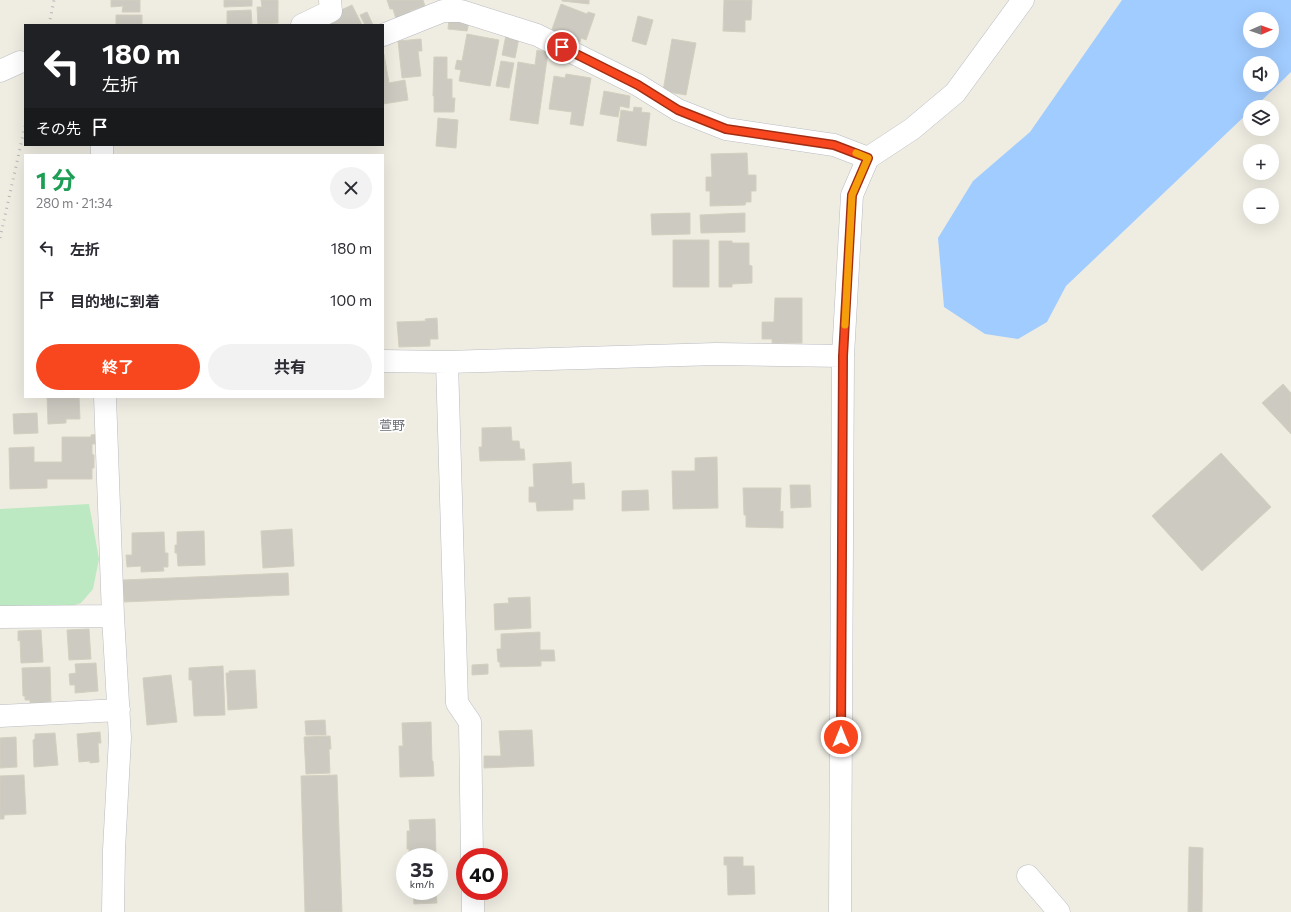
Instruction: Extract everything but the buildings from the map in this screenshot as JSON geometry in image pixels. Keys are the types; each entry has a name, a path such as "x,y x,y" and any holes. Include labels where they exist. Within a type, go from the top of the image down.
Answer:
{"street":[{"path":"304,24 331,11 330,0"},
{"path":"840,912 843,356 852,195 868,158 912,129 955,93 1023,0"},
{"path":"384,35 443,11 461,11 537,35 638,85 678,110 726,129 834,145 868,158"},
{"path":"0,71 20,62"},
{"path":"384,361 447,362 716,354 843,356"},
{"path":"447,362 457,703 470,722 472,848"},
{"path":"105,398 113,616 119,710 119,767 114,850 113,912"},
{"path":"0,617 113,616"},
{"path":"0,716 119,710"},
{"path":"1028,876 1059,912"},
{"path":"473,900 474,912"}],"green space":[{"path":"89,504 99,559 93,589 81,603 65,608 0,607 0,509"}],"water":[{"path":"1122,0 1291,0 1291,72 1279,84 1279,56 1243,56 1243,92 1270,92 1262,100 1243,100 1243,118 1066,286 1047,322 1018,339 985,334 944,307 938,238 973,181 1030,132"}],"railway":[{"path":"49,24 54,0"},
{"path":"0,238 24,130"}],"slow traffic":[{"path":"845,325 852,195 868,158 856,153"}],"district":[{"name":"萱野","path":"392,425"}],"route":[{"path":"562,47 638,85 678,110 726,129 834,145 868,158 852,195 843,356 841,737"}]}
